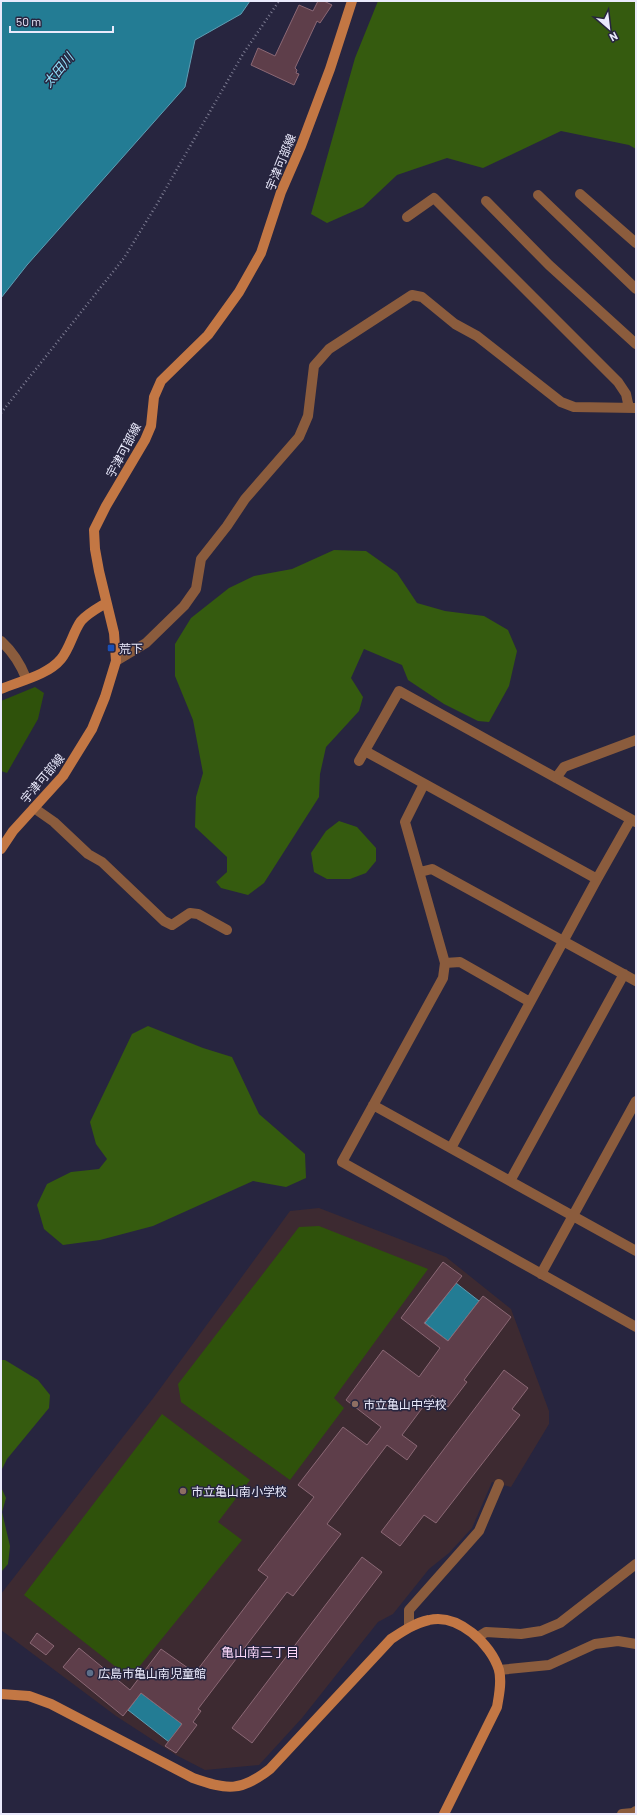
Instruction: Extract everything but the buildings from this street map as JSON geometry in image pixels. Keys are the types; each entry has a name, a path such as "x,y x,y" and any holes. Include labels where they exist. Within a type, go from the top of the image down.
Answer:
{"main road":[{"name":"宇津可部線","path":"1,849 13,831 64,776 92,729 105,697 116,661 114,633 95,549 94,530 106,506 145,440 151,426 154,397 161,381 208,335 239,292 261,253 281,192 301,146 330,69 352,1"},
{"path":"1,689 50,668 61,659 81,622 90,613 106,603"},
{"path":"1,1694 29,1696 51,1704 193,1778 226,1787 243,1786 270,1770 367,1662 390,1639 409,1627 430,1619 446,1620 466,1627 485,1644 498,1670 500,1688 497,1707 444,1814"}],"street":[{"path":"580,194 636,243"},
{"path":"538,195 636,289"},
{"path":"116,661 146,643 184,606 196,589 201,559 227,526 245,499 299,437 308,416 314,366 329,349 412,295 422,297 454,324 477,336 560,402 574,407 632,408 626,394 618,382 434,198 407,217"},
{"path":"486,201 549,265 636,344"},
{"path":"1,641 13,652 21,665 26,678"},
{"path":"359,762 399,691 634,821 597,879 451,1148"},
{"path":"556,778 564,767 636,740"},
{"path":"365,751 597,879"},
{"path":"424,784 405,822 445,963 443,978 342,1162 636,1327"},
{"path":"34,808 54,822 88,854 102,862 164,921 172,925 190,913 198,914 227,930"},
{"path":"420,872 432,869 636,981"},
{"path":"445,963 460,962 530,1002"},
{"path":"510,1181 624,974"},
{"path":"541,1274 636,1101"},
{"path":"373,1105 572,1216 635,1248"},
{"path":"409,1627 409,1610 479,1531 499,1484"},
{"path":"478,1637 486,1632 521,1634 541,1631 560,1622 636,1564"},
{"path":"498,1670 549,1665 595,1644 618,1641 636,1644"},
{"path":"622,1814 633,1813 636,1811"}],"path":[{"path":"1,414 124,258 157,204 242,54 279,1"}],"shaded area":[{"path":"319,1208 446,1257 511,1309 549,1411 549,1424 511,1487 492,1482 472,1528 449,1553 429,1569 393,1614 378,1622 302,1718 259,1765 205,1770 176,1755 116,1716 1,1630 1,1594 154,1397 290,1211"}],"green space":[{"path":"378,1 636,1 636,149 629,145 561,131 483,168 447,158 397,175 363,207 327,223 311,214 355,58"},
{"path":"334,550 366,551 397,573 417,603 445,611 484,616 508,630 517,651 509,686 489,722 478,721 444,704 408,680 402,665 364,649 351,678 363,697 359,711 326,747 320,774 319,797 264,883 248,895 221,888 216,882 227,872 227,857 195,827 196,797 203,773 193,720 175,676 175,644 191,618 229,588 254,576 292,569"},
{"path":"35,687 44,693 38,719 7,773 1,771 1,701"},
{"path":"339,821 357,827 376,848 376,861 366,873 350,879 327,879 314,872 311,853 326,831"},
{"path":"148,1026 203,1048 232,1057 259,1114 305,1154 306,1178 286,1187 253,1181 153,1226 100,1240 63,1245 44,1229 37,1205 47,1184 71,1172 99,1169 107,1159 96,1144 90,1122 132,1034"},
{"path":"319,1226 428,1269 334,1398 344,1408 290,1480 181,1402 178,1384 299,1227"},
{"path":"1,1360 5,1360 38,1380 50,1395 49,1408 7,1459 1,1471"},
{"path":"162,1414 250,1480 218,1522 242,1540 130,1678 24,1595"},
{"path":"1,1487 6,1498 2,1512 10,1546 8,1564 1,1572"}],"water":[{"name":"太田川","path":"1,1 250,1 241,14 195,40 185,87 27,265 1,298"},
{"path":"456,1283 479,1301 448,1341 425,1323"},
{"path":"141,1693 182,1724 169,1742 128,1710"}],"place":[{"name":"荒下","path":"111,648"},
{"name":"市立亀山中学校","path":"355,1404"},
{"name":"市立亀山南小学校","path":"183,1491"},
{"name":"広島市亀山南児童館","path":"90,1673"}],"district":[{"name":"亀山南三丁目","path":"260,1652"}]}
